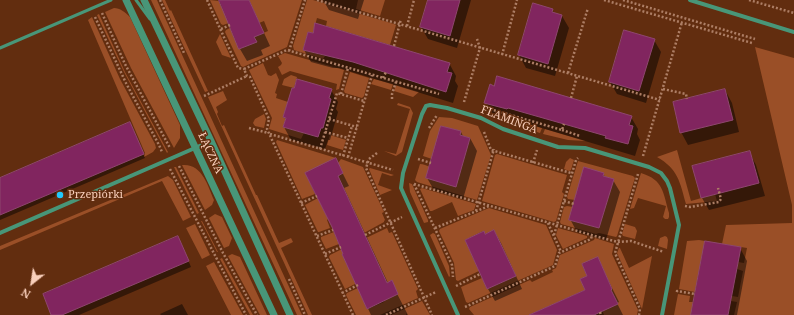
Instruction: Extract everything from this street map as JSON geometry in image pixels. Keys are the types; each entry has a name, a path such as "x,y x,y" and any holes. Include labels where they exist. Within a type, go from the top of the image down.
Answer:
{"street":[{"name":"ŁĄCZNA","path":"126,0 274,315"},
{"name":"ŁĄCZNA","path":"144,0 212,141 290,315"},
{"path":"690,0 794,32"},
{"name":"FLAMINGA","path":"458,315 401,188 403,173 422,114 426,106 430,105 447,108 481,118 504,129 558,147 585,148 648,167 661,173 667,180 670,188 679,225 662,315"},
{"path":"0,233 212,141"}],"lane":[{"path":"0,48 111,0"},
{"path":"136,0 161,37"}],"path":[{"path":"207,0 238,68 244,69 286,50 443,96"},
{"path":"289,51 305,0"},
{"path":"317,0 502,55 577,76 592,78 660,100"},
{"path":"407,26 414,0"},
{"path":"502,55 518,0"},
{"path":"604,0 752,43"},
{"path":"623,0 755,39"},
{"path":"749,0 794,13"},
{"path":"568,73 588,8"},
{"path":"102,13 124,64 172,150"},
{"path":"95,16 116,64 163,155"},
{"path":"394,46 401,19"},
{"path":"643,157 682,22"},
{"path":"221,29 230,25"},
{"path":"464,102 480,48 477,39"},
{"path":"340,94 348,68"},
{"path":"244,69 247,76 250,77 269,119 267,129 269,134 353,315"},
{"path":"383,78 386,72"},
{"path":"348,157 372,75"},
{"path":"204,96 247,76"},
{"path":"571,98 577,76"},
{"path":"392,99 396,82"},
{"path":"663,89 686,94 687,99"},
{"path":"320,149 337,93 364,101"},
{"path":"457,100 472,104"},
{"path":"486,108 562,130 564,124"},
{"path":"428,131 437,118"},
{"path":"329,119 357,127"},
{"path":"543,129 544,125"},
{"path":"343,156 352,126"},
{"path":"482,127 491,150 571,173"},
{"path":"249,128 395,171"},
{"path":"325,132 348,138"},
{"path":"533,162 537,148"},
{"path":"476,211 494,150"},
{"path":"417,167 422,152"},
{"path":"377,153 369,159 366,168 432,315"},
{"path":"416,158 431,163"},
{"path":"554,235 576,160 578,158 584,160"},
{"path":"179,166 220,247 257,315"},
{"path":"170,169 246,315"},
{"path":"631,173 638,174 615,253 640,309 639,315"},
{"path":"459,293 455,287 452,265 414,183 548,223 618,242 632,241 666,252"},
{"path":"684,206 719,202 721,199 718,188"},
{"path":"301,203 317,196"},
{"path":"564,201 574,204"},
{"path":"428,231 490,206"},
{"path":"365,235 404,216"},
{"path":"548,223 561,252"},
{"path":"317,236 333,230"},
{"path":"468,311 464,307 555,266 559,252 591,239 592,235"},
{"path":"325,254 341,247"},
{"path":"455,287 480,274"},
{"path":"342,293 358,285"},
{"path":"386,315 438,291"},
{"path":"676,297 677,291 695,294"}],"shaded area":[{"path":"151,0 157,0 302,315 297,315"},
{"path":"162,0 165,0 170,11 171,10 208,91 205,92"},
{"path":"210,0 219,1 229,23 223,25 221,24"},
{"path":"249,0 302,0 287,47 243,67 241,66 225,32 226,30 230,28 239,49 256,42 254,37 268,31 264,21 259,23"},
{"path":"307,0 313,0 396,25 390,45 326,26 327,21 317,18 313,33 308,32 303,50 325,56 323,59 294,50 293,46"},
{"path":"358,0 385,0 380,16 356,9"},
{"path":"114,8 122,11 130,17 180,125 180,138 174,148 131,68 105,12"},
{"path":"99,14 125,72 168,152 167,153 124,72 97,15"},
{"path":"92,17 120,79 155,144 156,148 153,152 144,157 145,153 88,20"},
{"path":"220,34 231,58 222,55 216,42"},
{"path":"755,47 794,58 794,315 734,315 737,302 731,301 732,296 738,297 743,271 737,269 738,262 744,263 747,248 722,244 726,225 792,223 792,205"},
{"path":"285,53 344,70 339,89 336,90 337,84 290,71 282,75 278,67 282,63 278,56"},
{"path":"263,63 268,75 271,76 276,73 279,80 275,93 277,94 276,98 288,102 283,117 286,118 283,127 304,133 301,139 269,129 272,118 249,70"},
{"path":"350,72 369,78 364,96 362,98 345,93 344,91"},
{"path":"291,75 297,77 294,88 282,85 284,79"},
{"path":"374,79 393,84 391,90 371,84"},
{"path":"396,85 419,92 413,97 394,91"},
{"path":"223,91 227,100 216,107 218,112 217,114 222,126 224,125 279,243 291,238 293,242 281,248 312,315 308,315 208,97"},
{"path":"398,103 410,107 413,113 402,152 396,156 384,151 396,154 410,109 397,105"},
{"path":"491,113 542,128 540,133 509,123"},
{"path":"264,114 266,119 264,128 255,126 253,123 255,119"},
{"path":"439,117 452,118 478,126 491,155 477,200 417,182 415,180 420,164 435,170 456,186 470,138 460,135 461,131 441,126 432,159 423,156 430,131"},
{"path":"545,129 586,141 568,140 543,134"},
{"path":"330,135 346,140 343,150 327,145"},
{"path":"277,140 336,158 306,173 315,194 302,199 276,142"},
{"path":"677,150 691,201 715,194 717,201 686,204 680,183 674,171 670,166 657,157"},
{"path":"497,154 567,175 562,192 564,194 556,221 554,222 482,201 495,155"},
{"path":"570,158 574,160 571,170 569,171 564,169 566,162"},
{"path":"341,159 363,167 384,212 382,213 385,220 384,222 364,233 338,176 338,163"},
{"path":"578,161 633,176 635,178 616,237 599,233 596,234 561,224 560,222 564,207 567,206 573,207 569,220 599,228 613,179 603,176 604,173 575,200 568,199 567,197"},
{"path":"182,165 189,165 195,168 207,182 214,200 212,205 205,210"},
{"path":"174,167 176,167 199,213 197,214"},
{"path":"370,168 394,175 391,176 382,173 378,185 392,190 380,195 369,169"},
{"path":"641,173 654,179 664,193 669,213 668,219 663,217 666,206 638,198 634,208 630,209"},
{"path":"168,176 173,180 191,217 183,221 162,181 0,250 0,246"},
{"path":"409,183 412,184 428,222 424,223 410,192"},
{"path":"422,188 476,204 474,210 458,216 452,202 430,211 420,189"},
{"path":"318,198 328,219 330,228 319,232 305,205"},
{"path":"489,208 546,225 557,250 553,265 468,303 466,302 461,287 482,278 487,289 516,276 494,230 485,234 483,231 465,240 479,271 458,281 456,280 454,263 439,231 440,229"},
{"path":"215,214 222,217 232,238 229,246 224,248 209,218"},
{"path":"202,221 218,252 217,252"},
{"path":"195,224 210,255 202,259 186,228"},
{"path":"625,224 635,227 637,231 635,239 623,236 622,234"},
{"path":"387,228 389,233 392,232 418,289 416,291 418,298 380,315 356,315 346,295 347,293 358,288 367,309 384,302 382,297 392,280 387,283 366,238"},
{"path":"558,228 587,236 587,238 563,249 556,235"},
{"path":"334,232 339,244 326,249 321,237"},
{"path":"433,233 435,234 449,266 449,277 430,235"},
{"path":"665,236 668,240 667,249 658,246 660,238"},
{"path":"595,238 614,244 612,254 638,310 637,315 604,315 602,310 618,304 598,257 582,264 587,276 580,279 585,290 529,315 474,315 469,309 470,307 530,280 532,282 553,272 552,270 556,268 560,255 594,240"},
{"path":"687,241 705,241 695,292 679,289"},
{"path":"619,248 629,268 652,256 642,309 617,253"},
{"path":"342,249 344,253 342,254 357,283 345,289 329,257"},
{"path":"232,254 240,257 267,315 260,315 228,256"},
{"path":"222,258 253,315 250,315 220,259"},
{"path":"214,262 243,315 231,315 206,266"},
{"path":"678,294 690,296 689,302 693,302 691,315 674,315"},
{"path":"422,301 430,315 407,315 406,313 406,315 391,315"}],"building":[{"path":"219,0 249,0 264,33 254,37 257,42 239,49"},
{"path":"428,0 460,0 450,36 420,27"},
{"path":"533,3 553,9 552,12 562,15 548,64 518,55"},
{"path":"315,23 450,63 447,72 452,73 446,92 353,62 303,50 308,32 313,33"},
{"path":"624,30 655,39 639,91 609,82"},
{"path":"497,76 632,116 629,125 633,126 628,144 605,138 606,136 508,108 484,103 490,84 494,86"},
{"path":"297,79 332,89 329,98 331,99 323,128 321,128 318,137 283,127 286,118 283,117 292,88 294,88"},
{"path":"725,89 733,120 680,133 673,102"},
{"path":"130,122 144,154 0,215 0,178"},
{"path":"441,126 461,131 460,135 470,138 456,187 426,178"},
{"path":"750,151 759,183 701,198 692,166"},
{"path":"336,158 343,173 338,176 387,283 392,280 398,294 367,309 342,254 332,227 305,173"},
{"path":"584,167 604,173 603,176 614,179 599,228 569,220"},
{"path":"494,230 516,276 487,289 465,240 484,231 485,234"},
{"path":"178,236 189,261 62,315 51,315 43,294"},
{"path":"705,241 741,247 728,315 691,315"},
{"path":"598,257 618,304 594,315 529,315 585,290 580,279 587,276 582,264"}],"place":[{"name":"Przepiórki","path":"60,195"}]}
